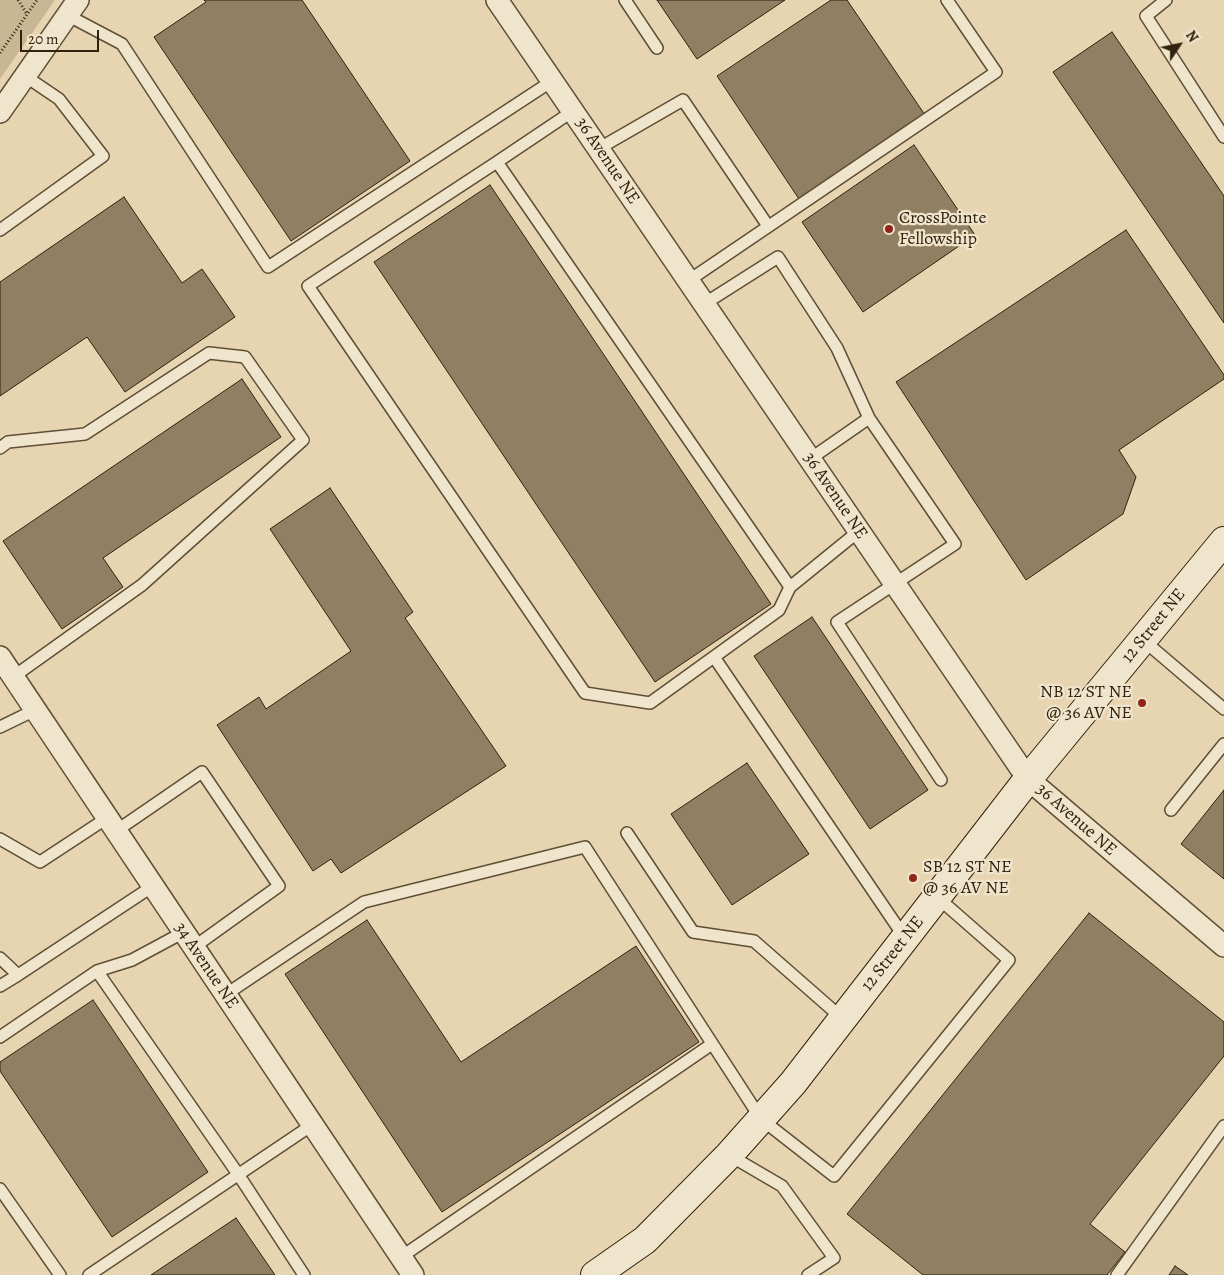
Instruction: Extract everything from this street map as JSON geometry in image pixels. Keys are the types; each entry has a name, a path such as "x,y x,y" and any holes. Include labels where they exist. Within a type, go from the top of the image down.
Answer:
{"street":[{"name":"36 Avenue NE","path":"497,0 1028,779 1224,946"},
{"path":"0,112 72,8"},
{"name":"12 Street NE","path":"595,1275 645,1240 729,1155 793,1083 1028,779 1224,541"},
{"name":"34 Avenue NE","path":"0,658 413,1275"}],"lane":[{"path":"625,0 657,48"},
{"path":"688,281 996,72 947,0"},
{"path":"1166,0 1146,16 1224,136"},
{"path":"72,8 122,44 268,266 552,81"},
{"path":"0,230 103,156 59,99 25,76"},
{"path":"598,149 683,100 768,226"},
{"path":"573,111 308,286 585,693 650,703 779,610 790,587 859,531"},
{"path":"497,162 790,587"},
{"path":"704,304 778,257 838,348 868,418 955,544 837,622 941,780"},
{"path":"0,448 8,442 85,434 209,353 245,356 303,440 142,585 13,677"},
{"path":"810,459 868,418"},
{"path":"1142,640 1224,709"},
{"path":"714,656 905,938"},
{"path":"0,727 35,710"},
{"path":"1171,810 1224,744"},
{"path":"0,839 40,862 112,825 202,772 279,886 189,940 132,960 96,970 0,1037"},
{"path":"627,833 693,932 754,941 843,1019"},
{"path":"225,995 364,902 585,847 761,1119 834,1176 1009,960 937,897"},
{"path":"0,986 153,886"},
{"path":"0,958 18,975"},
{"path":"96,970 238,1174 304,1275"},
{"path":"401,1257 712,1044"},
{"path":"89,1275 312,1124"},
{"path":"1117,1275 1224,1126"},
{"path":"729,1155 782,1186 834,1258 808,1275"},
{"path":"0,1189 60,1275"}],"path":[{"path":"18,0 27,14"},
{"path":"0,54 37,0"}],"shaded area":[{"path":"0,0 55,0 0,79"}],"building":[{"path":"204,0 302,0 410,161 291,241 154,37 206,2"},
{"path":"657,0 785,0 697,59"},
{"path":"831,0 847,0 925,115 799,199 717,76"},
{"path":"1112,32 1224,196 1224,323 1053,72"},
{"name":"CrossPointe Fellowship","path":"914,145 975,235 863,312 802,222"},
{"path":"490,185 771,604 655,682 374,262"},
{"path":"124,197 182,283 202,269 235,317 125,392 87,337 0,396 0,282"},
{"path":"1126,230 1224,375 1224,379 1119,450 1136,477 1123,514 1026,580 896,382"},
{"path":"242,379 281,437 103,558 123,587 62,629 3,541"},
{"path":"330,488 413,612 405,618 506,766 341,873 331,859 313,871 217,725 259,697 266,709 351,651 270,529"},
{"path":"812,617 928,790 870,829 754,656"},
{"path":"747,763 809,854 732,905 671,814"},
{"path":"1224,790 1224,879 1181,844"},
{"path":"1089,913 1224,1022 1224,1056 1090,1224 1125,1252 1107,1275 923,1275 847,1214"},
{"path":"367,920 461,1062 636,946 699,1042 442,1212 285,974"},
{"path":"93,1000 208,1172 112,1237 0,1071 0,1062"},
{"path":"236,1218 275,1275 151,1275"},
{"path":"1175,1266 1188,1275 1169,1275"}],"place":[{"name":"CrossPointe Fellowship","path":"889,229"},
{"name":"NB 12 ST NE @ 36 AV NE","path":"1142,703"},
{"name":"SB 12 ST NE @ 36 AV NE","path":"913,878"}]}
